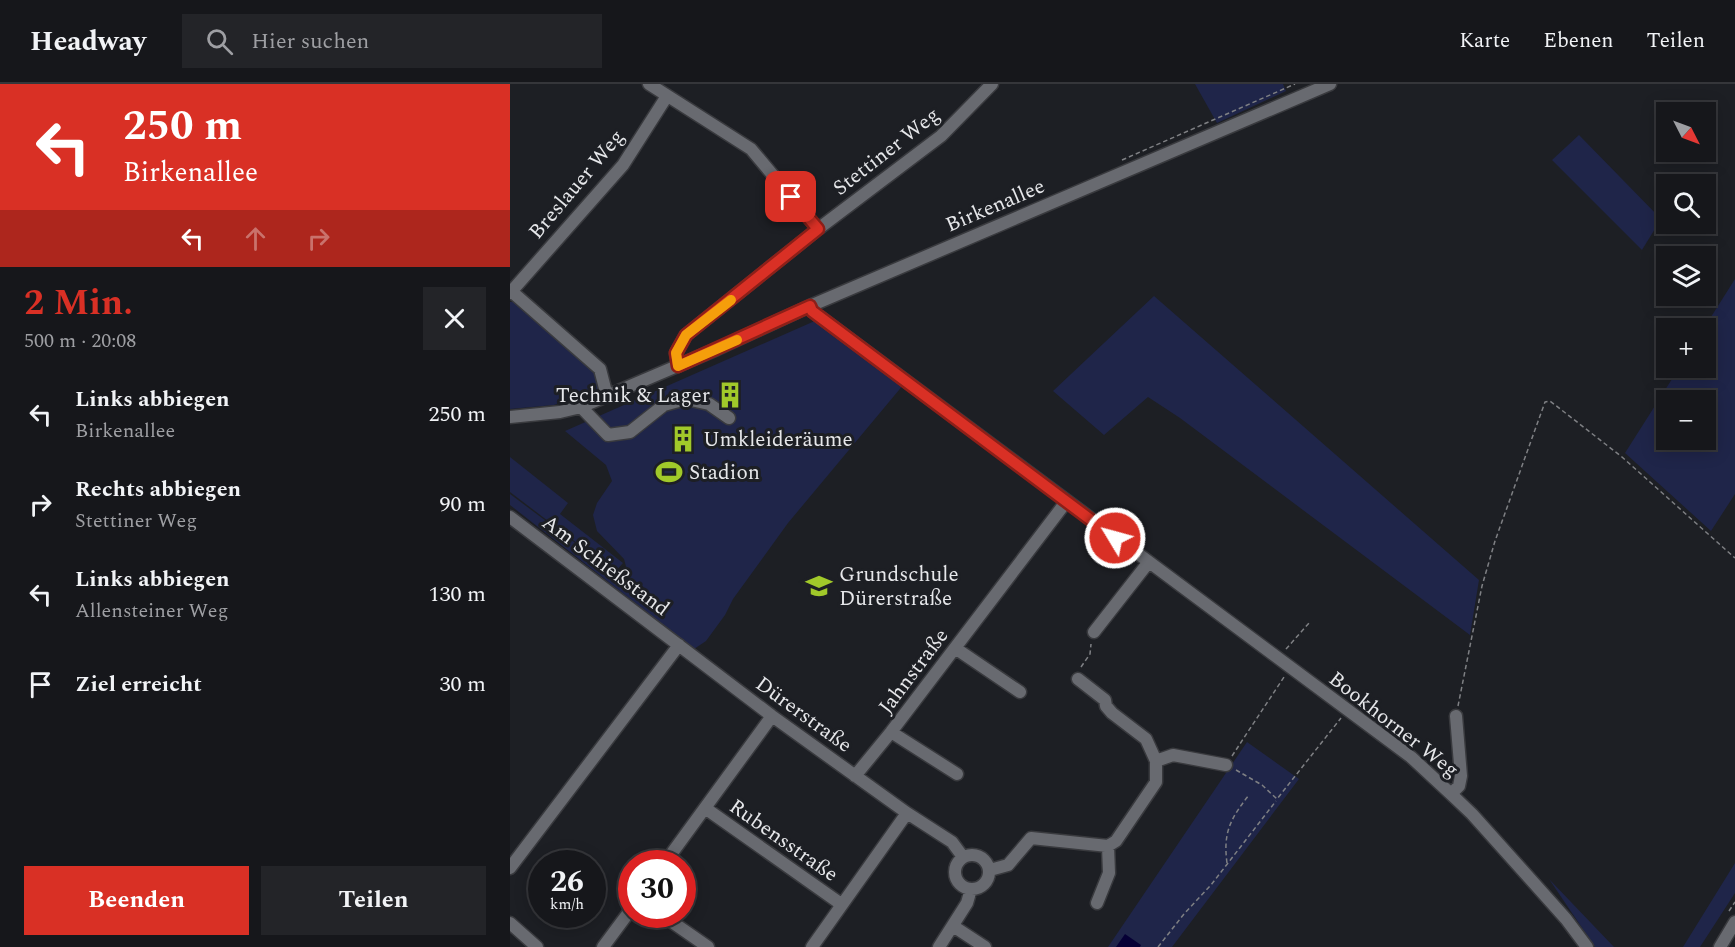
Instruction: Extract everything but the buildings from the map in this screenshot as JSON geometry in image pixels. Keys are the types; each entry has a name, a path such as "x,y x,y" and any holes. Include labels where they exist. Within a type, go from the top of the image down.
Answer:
{"street":[{"path":"649,84 751,149 818,229"},
{"name":"Stettiner Weg","path":"678,366 676,353 686,335 818,229 941,136 992,84"},
{"name":"Birkenallee","path":"510,417 560,412 581,407 810,306 1330,84"},
{"name":"Breslauer Weg","path":"510,291 623,165 667,96"},
{"path":"510,291 600,369 607,396"},
{"name":"Bookhorner Weg","path":"810,306 812,311 1066,502 1411,757 1451,794 1566,920 1587,947"},
{"path":"581,407 608,435 630,432 664,405 686,399 709,404 729,418"},
{"name":"Jahnstraße","path":"855,776 1066,502"},
{"name":"Am Schießstand","path":"513,524 679,645"},
{"path":"1094,632 1148,563"},
{"path":"510,868 679,645"},
{"name":"Dürerstraße","path":"679,645 855,776 952,842 963,857"},
{"path":"955,648 1020,692"},
{"path":"990,870 1008,865 1031,838 1108,846 1116,841 1156,782 1155,761 1146,739 1112,712 1106,706 1105,700 1078,679"},
{"path":"674,850 772,716"},
{"path":"1451,794 1459,786 1461,776 1456,716"},
{"path":"891,732 957,774"},
{"path":"1155,761 1173,754 1226,765"},
{"name":"Rubensstraße","path":"705,808 841,904"},
{"path":"812,947 907,813"},
{"path":"1097,903 1109,873 1108,846"},
{"path":"973,854 982,857 990,870 982,886 971,889 956,879 956,866 963,857 973,854"},
{"path":"939,947 967,903 971,889"},
{"path":"1720,947 1735,922"},
{"path":"510,923 537,947"},
{"path":"953,926 985,947"},
{"path":"603,947 618,927"},
{"path":"681,928 708,947"}],"path":[{"path":"1456,716 1482,586 1495,541 1545,402 1550,401 1622,457 1735,558"},
{"path":"1285,651 1309,623"},
{"path":"1078,679 1082,666 1090,654 1094,632"},
{"path":"1277,799 1262,785 1226,765 1290,668"},
{"path":"1158,947 1348,711"},
{"path":"1227,864 1225,850 1229,824 1249,795"}],"shaded area":[{"path":"1195,84 1283,84 1286,91 1217,123"},
{"path":"1579,135 1656,214 1656,227 1642,250 1552,160"},
{"path":"1735,279 1735,494 1711,531 1625,453 1656,404 1656,450 1716,450 1716,390 1665,390 1673,378 1716,378 1716,318 1710,318"},
{"path":"1154,296 1479,580 1470,635 1180,418 1148,397 1104,435 1053,391"},
{"path":"510,302 516,302 598,370 602,387 554,405 510,409"},
{"path":"817,320 904,384 788,523 706,641 694,649 510,505 510,494 614,572 628,574 624,559 597,531 593,515 597,503 612,481 606,465 565,431"},
{"path":"510,457 568,503 560,514 623,563 615,572 510,492"},
{"path":"1247,742 1299,779 1172,947 1108,947"},
{"path":"1735,863 1735,893 1700,947 1683,947"},
{"path":"1549,879 1614,947 1595,947"},
{"path":"1125,934 1141,945 1140,947 1116,947"}],"slow traffic":[{"path":"731,300 686,335 676,353 678,366 737,340"}],"place":[{"name":"Technik & Lager","path":"730,395"},
{"name":"Umkleideräume","path":"683,439"},
{"name":"Stadion","path":"669,472"},
{"name":"Grundschule Dürerstraße","path":"819,586"}],"route":[{"path":"791,197 818,229 686,335 676,353 678,366 810,306 812,311 1115,538"}]}
